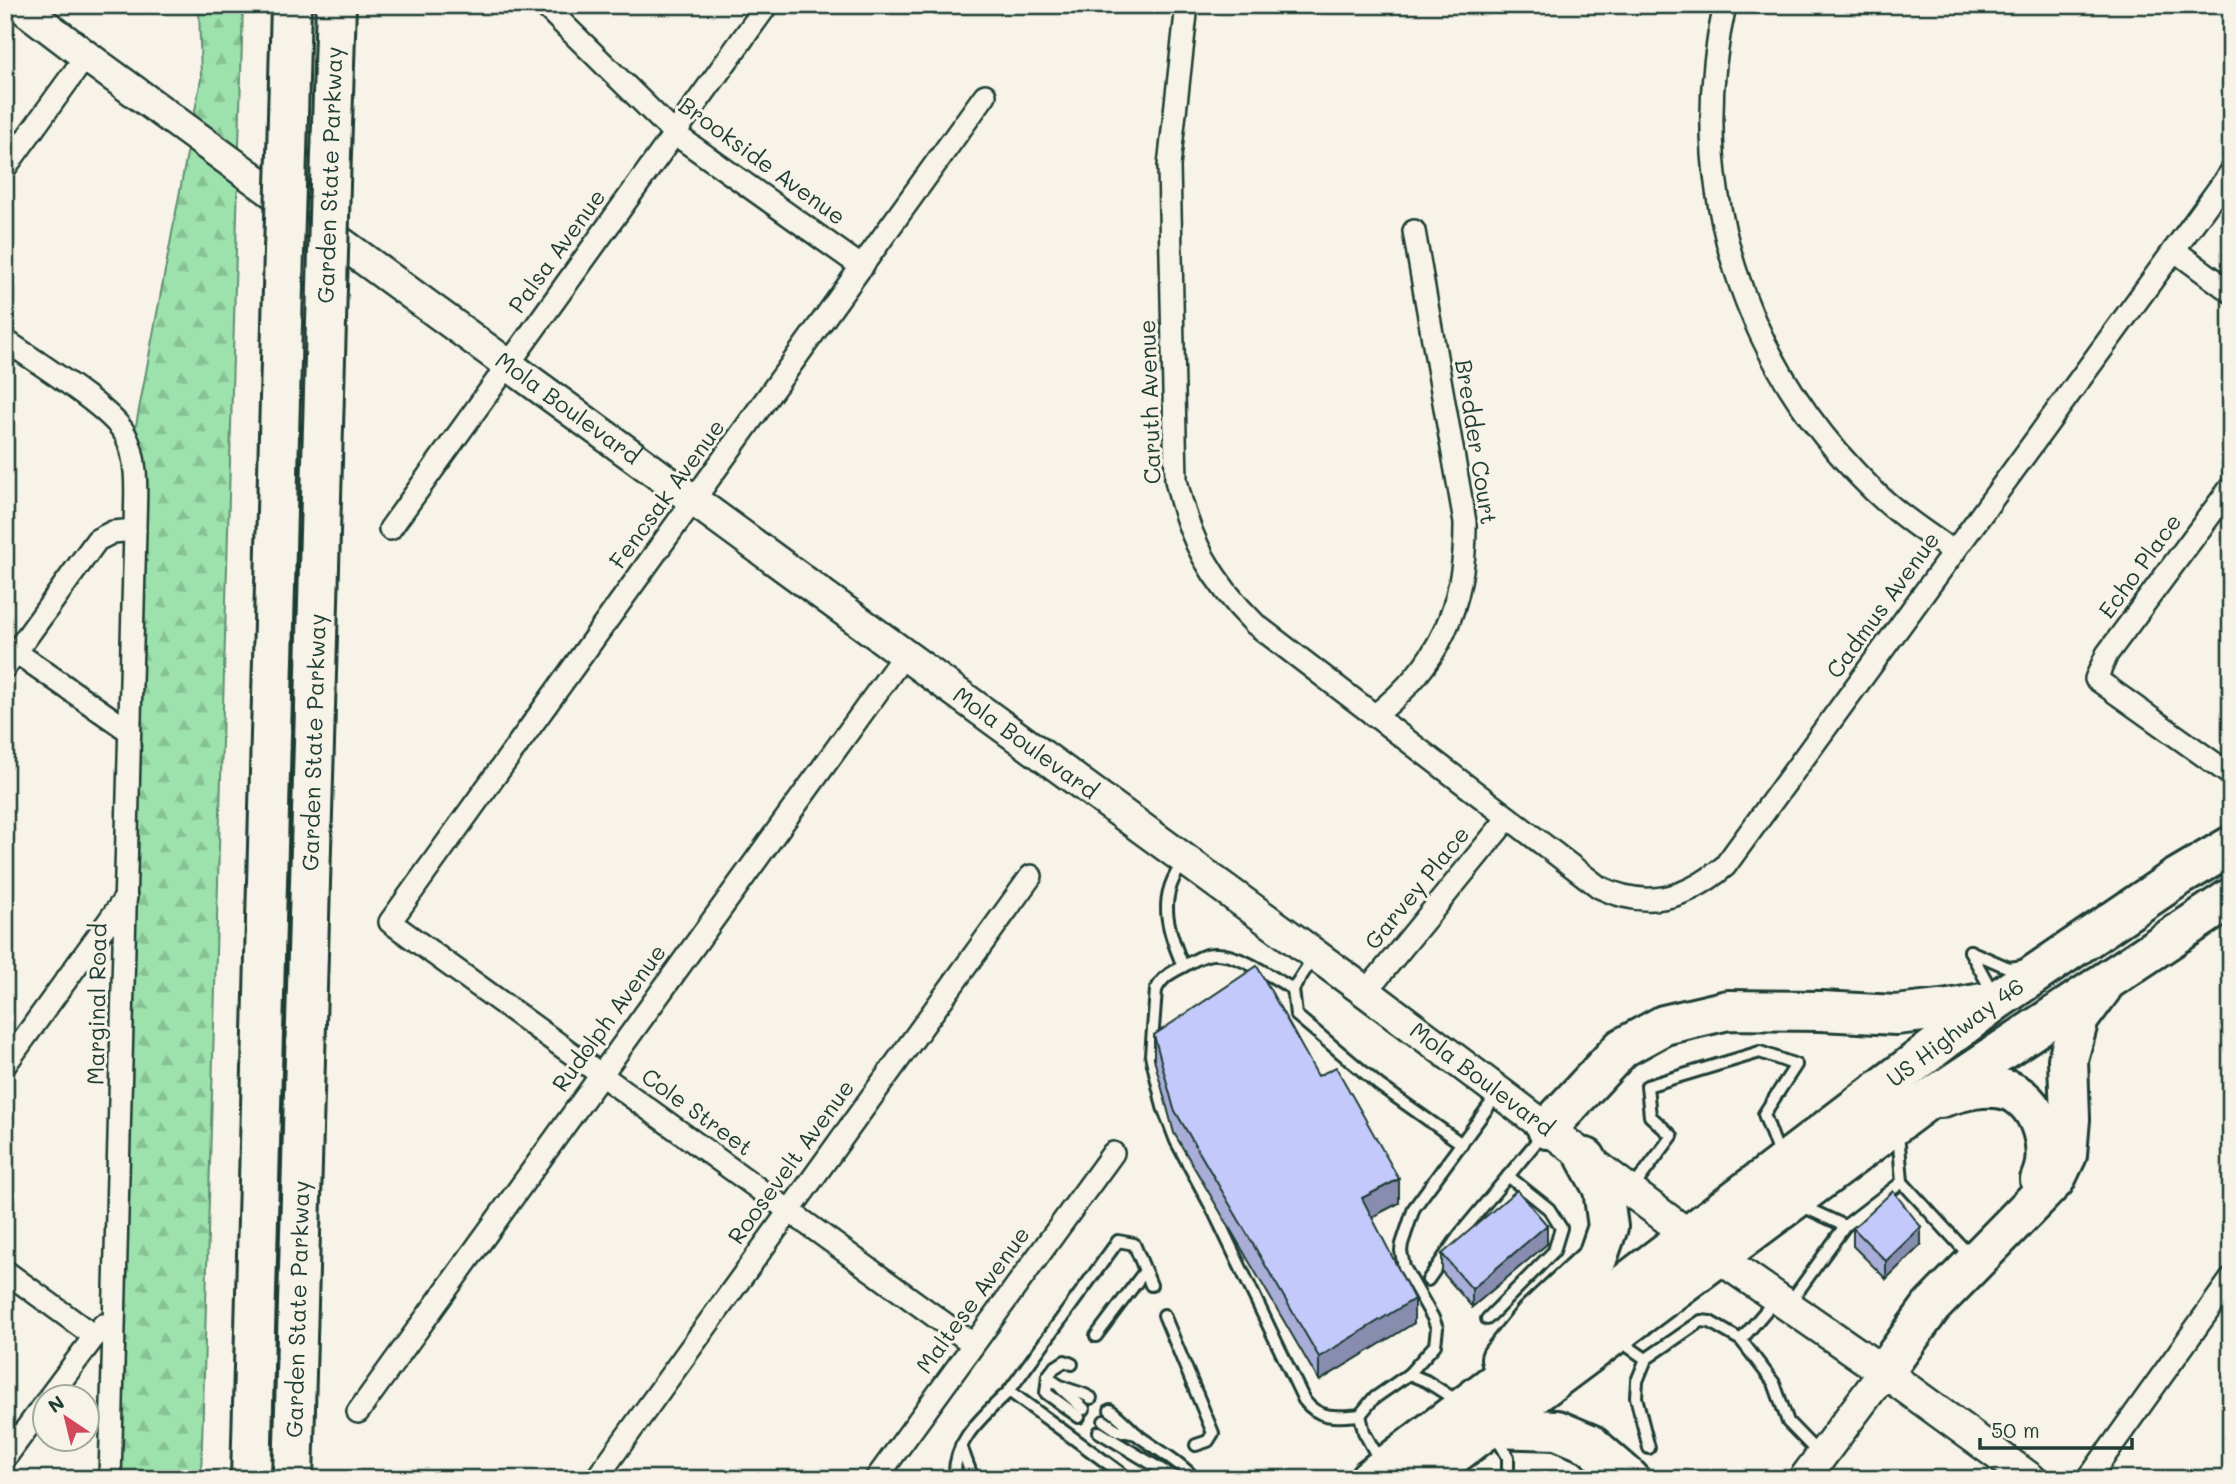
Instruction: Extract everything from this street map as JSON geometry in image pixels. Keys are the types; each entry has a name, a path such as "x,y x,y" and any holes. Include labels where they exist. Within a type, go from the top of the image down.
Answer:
{"highway":[{"name":"Garden State Parkway","path":"251,1479 291,5"},
{"name":"Garden State Parkway","path":"293,1479 336,5"},
{"name":"US Highway 46","path":"1703,1246 1782,1163 1997,1000 2175,878 2231,846"},
{"name":"US Highway 46","path":"1703,1246 1793,1202 1911,1113 2231,898"},
{"path":"1884,1372 1931,1307 2054,1180 2067,1155 2070,1119 2068,1059 2079,1019 2109,978"},
{"path":"1547,1129 1622,1048 1664,1025 1728,1010 1821,1011 1896,1016 1997,1000"},
{"path":"1911,1113 1963,1091 1990,1088 2010,1091 2025,1101 2044,1133 2047,1147 2043,1173 2024,1211"},
{"path":"1433,1475 1476,1417 1534,1318 1597,1259 1608,1227 1603,1189 1586,1158"},
{"path":"1476,1417 1703,1246"},
{"path":"1377,1473 1613,1336 1703,1246"},
{"path":"236,1479 257,1285"},
{"path":"1476,1417 1558,1430 1640,1463"}],"street":[{"name":"Mola Boulevard","path":"19,5 1366,992 1703,1246 1884,1372 2031,1479"},
{"name":"Brookside Avenue","path":"544,5 675,134 862,267"},
{"name":"Palsa Avenue","path":"390,529 766,5"},
{"name":"Caruth Avenue","path":"1187,5 1170,166 1176,480 1194,541 1231,601 1255,624 1508,818"},
{"path":"1725,5 1713,81 1712,134 1715,177 1730,255 1757,330 1781,377 1838,455 1875,493 1954,552"},
{"path":"5,168 13,139 86,56"},
{"name":"Fencsak Avenue","path":"390,922 985,95"},
{"name":"Cadmus Avenue","path":"1508,818 1599,887 1635,899 1657,900 1679,895 1706,882 1724,866 2231,172"},
{"name":"Bredder Court","path":"1374,716 1417,677 1434,653 1450,623 1460,592 1466,555 1465,522 1414,231"},
{"path":"2174,250 2231,292"},
{"name":"Marginal Road","path":"5,340 110,415 125,434 132,453 136,479 110,1479"},
{"name":"Echo Place","path":"2231,487 2107,654 2096,679 2231,775"},
{"path":"129,732 11,659 97,540 113,532 135,530"},
{"name":"Rudolph Avenue","path":"358,1412 904,655"},
{"name":"Garvey Place","path":"1366,992 1508,818"},
{"name":"Roosevelt Avenue","path":"596,1479 1031,876"},
{"path":"5,1065 126,897"},
{"name":"Cole Street","path":"390,922 973,1344"},
{"name":"Maltese Avenue","path":"876,1479 1112,1153"},
{"path":"5,1272 93,1336"},
{"path":"2088,1479 2231,1279"},
{"path":"60,1382 93,1336 103,1325 115,1319"},
{"path":"1812,1467 1884,1372"},
{"path":"5,1458 32,1421"}],"lane":[{"path":"1182,966 1171,939 1166,914 1170,883 1186,861"},
{"path":"1997,1000 1970,951 2009,968 2050,964"},
{"path":"1293,989 1239,959 1214,953 1201,957 1164,978 1156,990 1151,1055 1170,1127 1304,1400 1315,1412 1323,1416 1360,1415 1373,1399 1409,1374 1435,1345 1437,1328 1404,1267 1401,1251 1414,1208 1499,1092"},
{"path":"1315,955 1293,989 1296,1015 1378,1085 1462,1144"},
{"path":"1630,1191 1672,1136 1650,1116 1647,1086 1760,1052 1796,1065 1763,1114 1782,1163"},
{"path":"1741,1340 1782,1302 1845,1226 1902,1182 1911,1113"},
{"path":"1428,1280 1460,1234 1547,1129"},
{"path":"1487,1319 1554,1251 1560,1228 1549,1209 1508,1176"},
{"path":"1902,1182 1975,1262"},
{"path":"1793,1202 1845,1226"},
{"path":"955,1479 954,1467 961,1446 971,1429 1009,1391 1118,1241 1134,1244 1151,1285"},
{"path":"1096,1336 1145,1271"},
{"path":"1164,1315 1213,1433 1208,1441 1196,1445"},
{"path":"1640,1463 1636,1388 1646,1359 1704,1321 1741,1340 1774,1383 1788,1422 1812,1467"},
{"path":"1613,1336 1646,1359"},
{"path":"1048,1376 1082,1413 1046,1393 1048,1376 1054,1368 1065,1360 1072,1364"},
{"path":"1409,1374 1426,1381 1476,1417 1508,1457 1508,1479"},
{"path":"1061,1388 1091,1398"},
{"path":"1009,1391 1129,1479"},
{"path":"1110,1410 1195,1479"},
{"path":"1360,1415 1377,1473"},
{"path":"1137,1434 1101,1427 1177,1479"},
{"path":"961,1446 973,1479"}],"green space":[{"path":"199,5 243,5 201,1479 108,1479 134,436 201,79"}],"building":[{"path":"1257,966 1318,1076 1336,1067 1399,1179 1362,1198 1414,1299 1319,1357 1174,1109 1154,1035"},
{"path":"1517,1190 1547,1225 1472,1289 1442,1254"},
{"path":"1893,1191 1921,1227 1886,1261 1853,1228"}]}
